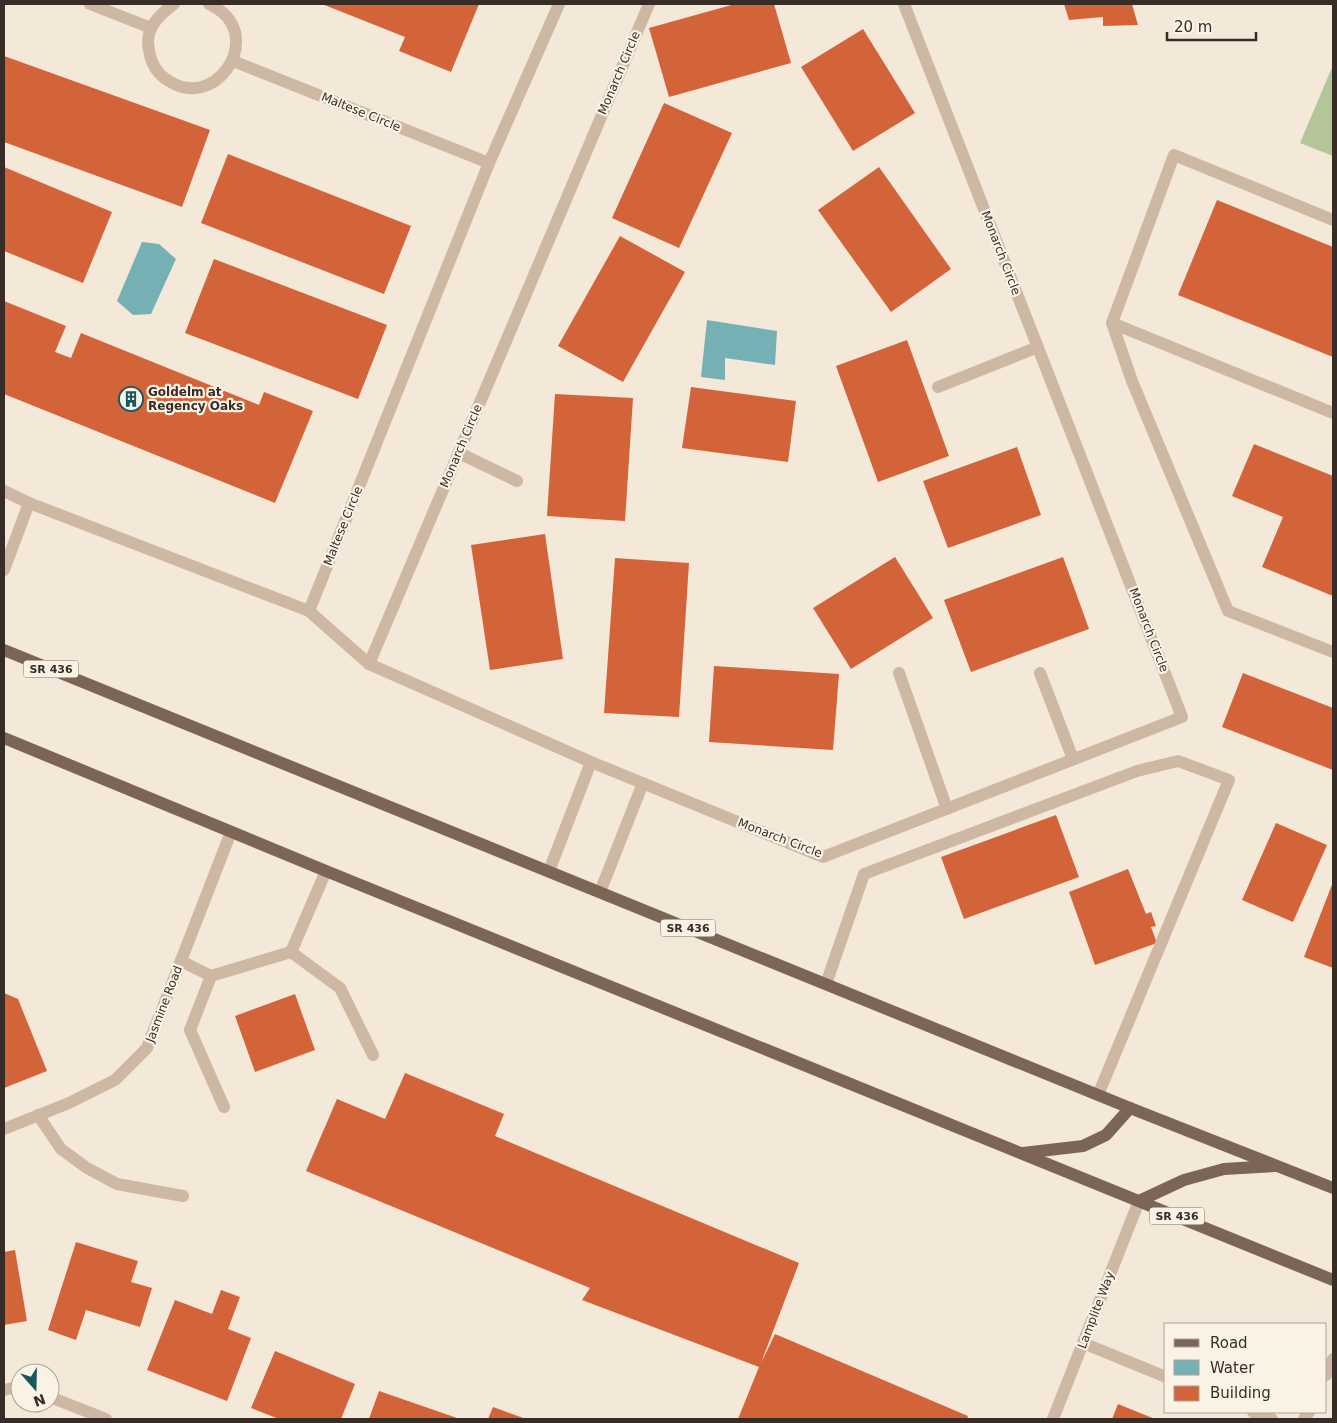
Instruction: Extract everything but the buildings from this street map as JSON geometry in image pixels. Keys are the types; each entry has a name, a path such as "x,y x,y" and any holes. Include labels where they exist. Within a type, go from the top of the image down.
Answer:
{"main road":[{"name":"SR 436","path":"4,650 1130,1108 1333,1188"},
{"name":"SR 436","path":"4,738 326,871 1333,1280"},
{"path":"1020,1153 1083,1146 1106,1135 1130,1108"},
{"path":"1139,1201 1184,1180 1224,1169 1279,1166"}],"street":[{"path":"90,4 151,28"},
{"path":"174,4 160,14 151,28 148,45 151,62 161,76 175,85 192,88 209,85 223,75 233,61 236,44 233,27 223,12 209,4"},
{"name":"Maltese Circle","path":"309,612 489,162 559,4"},
{"name":"Monarch Circle","path":"649,4 369,664 591,762 823,857 1182,717 904,4"},
{"name":"Maltese Circle","path":"233,61 489,162"},
{"path":"1333,220 1174,155 1112,323 1132,381 1228,611 1333,652"},
{"path":"1112,323 1333,413"},
{"path":"938,387 1038,348"},
{"path":"459,453 517,481"},
{"path":"4,491 29,503 309,612 369,664"},
{"path":"4,570 29,503"},
{"path":"899,673 947,809"},
{"path":"1040,673 1073,759"},
{"path":"826,984 864,874 1136,771 1178,761 1229,780 1098,1095"},
{"path":"549,871 591,762"},
{"path":"600,892 643,783"},
{"name":"Jasmine Road","path":"4,1129 69,1103 114,1080 147,1048 231,832"},
{"path":"181,960 212,976 291,952 326,871"},
{"path":"291,952 340,988 373,1055"},
{"path":"212,976 190,1030 224,1107"},
{"path":"38,1116 61,1149 87,1168 117,1184 183,1196"},
{"name":"Lamplite Way","path":"1053,1419 1139,1201"},
{"path":"1083,1344 1164,1375"},
{"path":"1327,1373 1333,1359"},
{"path":"60,1401 106,1419"},
{"path":"1256,1413 1272,1419"}],"green space":[{"path":"1333,65 1333,156 1300,143"}],"water":[{"path":"142,242 159,244 176,259 151,314 133,315 117,301"},
{"path":"707,320 777,331 775,365 725,358 725,380 701,377"}],"place":[{"name":"Goldelm at Regency Oaks","path":"131,399"}]}
